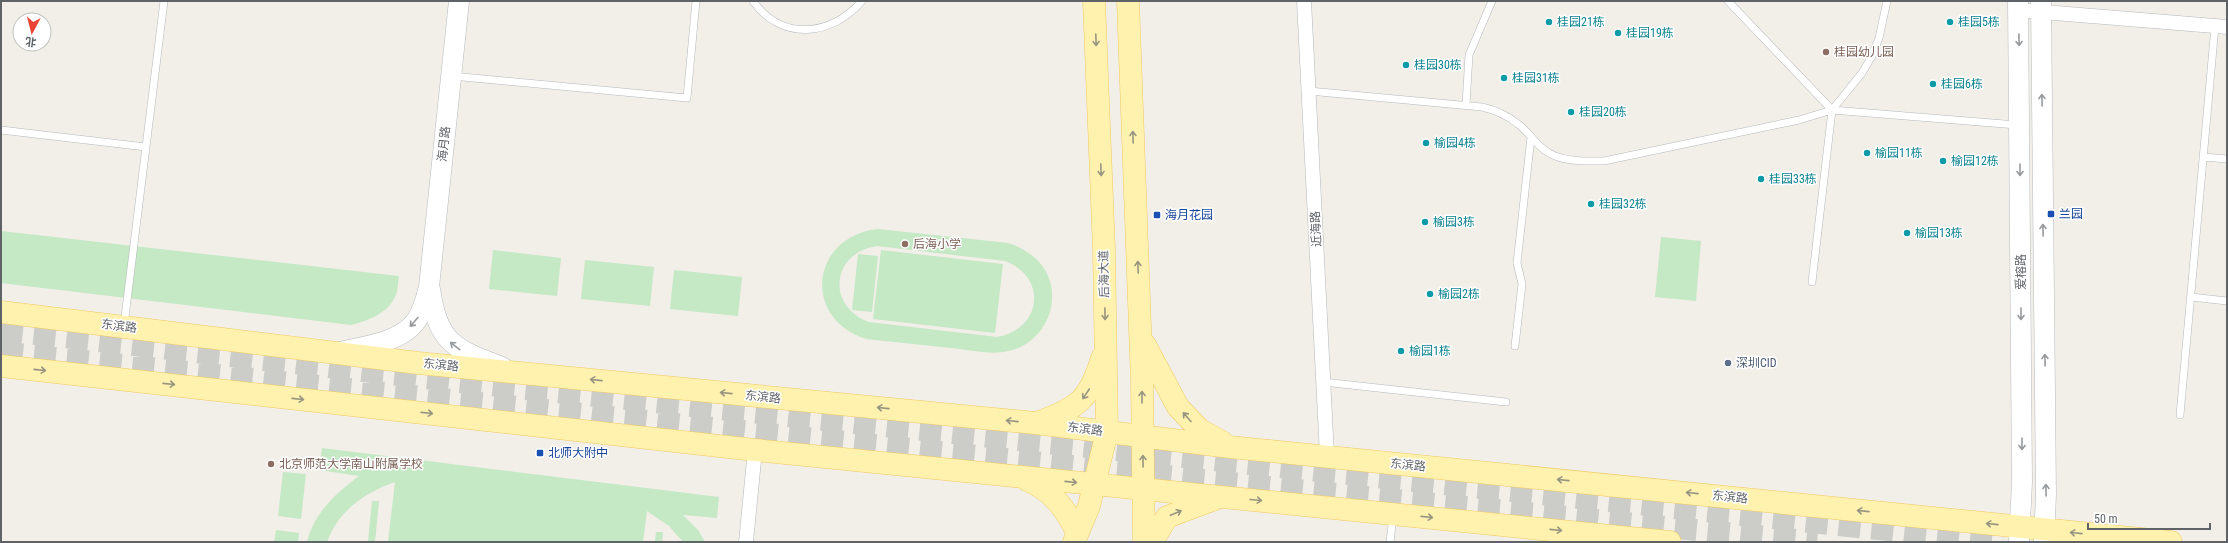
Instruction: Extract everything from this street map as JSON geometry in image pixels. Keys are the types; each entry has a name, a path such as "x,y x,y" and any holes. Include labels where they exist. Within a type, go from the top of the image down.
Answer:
{"main road":[{"name":"后海大道","path":"1076,537 1089,506 1107,432 1104,250 1094,1"},
{"path":"1128,1 1141,337 1144,542"},
{"name":"东滨路","path":"1,312 335,354 1035,424 1230,447 1327,456 2020,534 2170,542"},
{"path":"1141,337 1157,371 1178,407 1200,430 1230,447"},
{"path":"1035,424 1066,412 1082,400 1095,381 1106,346"},
{"path":"1,366 755,450 1670,542"},
{"path":"1018,476 1041,486 1057,499 1067,512 1076,537"},
{"path":"1152,542 1167,517 1195,505 1224,497"}],"street":[{"name":"海月路","path":"429,287 459,1"},
{"name":"近海路","path":"1304,1 1327,456"},
{"path":"2018,5 2041,6 2221,27"},
{"name":"爱榕路","path":"2018,5 2022,482 2020,534"},
{"name":"爱榕路","path":"2041,6 2044,536"},
{"path":"335,354 386,340 409,327 422,311 429,287"},
{"path":"429,287 433,312 440,330 450,342 465,353 516,372"},
{"path":"746,542 755,450"}],"lane":[{"path":"124,327 164,1"},
{"path":"451,76 687,98 696,1"},
{"path":"753,1 769,18 789,27 810,30 832,25 850,14 862,1"},
{"path":"1466,105 1469,55 1492,1"},
{"path":"1728,1 1832,110"},
{"path":"1812,282 1832,110 1862,73 1872,56 1879,38 1887,1"},
{"path":"2180,415 2203,157 2221,27"},
{"path":"1309,91 1466,105 1496,111 1518,124 1544,150 1554,156 1569,160 1604,161 1799,120 1832,110 2020,126"},
{"path":"1,130 146,147"},
{"path":"1515,346 1522,284 1517,263 1531,137"},
{"path":"2203,157 2227,159"},
{"path":"2190,297 2227,301"},
{"path":"1323,382 1506,402"},
{"path":"1390,542 1393,513"}],"green space":[{"path":"878,229 1008,243 1029,253 1045,270 1049,277 1052,296 1048,317 1043,327 1028,342 1019,348 996,353 866,339 845,329 831,314 824,297 822,279 828,261 839,246 856,235","holes":["877,246 1005,261 1019,269 1028,278 1033,290 1034,302 1031,314 1023,324 1012,332 997,337 869,322 855,314 846,304 841,293 840,281 843,269 850,259 862,251"]},
{"path":"1,231 399,276 398,287 396,295 387,308 370,319 351,325 1,283"},
{"path":"1661,237 1701,241 1696,301 1655,297"},
{"path":"493,250 561,258 557,296 489,289"},
{"path":"881,250 1003,264 995,333 873,319"},
{"path":"858,254 878,256 872,312 852,310"},
{"path":"585,260 654,267 650,306 581,299"},
{"path":"674,270 742,277 738,316 670,309"},
{"path":"322,448 719,497 717,518 683,515 698,530 705,542 683,542 669,526 647,511 643,542 388,542 395,482 363,497 354,504 338,521 327,542 307,542 315,522 327,504 342,489 359,476 319,470"},
{"path":"283,472 306,474 301,519 278,516"},
{"path":"372,501 379,501 375,542 368,542"},
{"path":"276,530 299,533 298,542 274,542"},
{"path":"656,532 663,532 662,542 655,542"}],"tunnel":[{"path":"1,330 460,382 2003,542"},
{"path":"1,352 1298,490 1817,542"}],"place":[{"name":"桂园21栋","path":"1549,22"},
{"name":"桂园5栋","path":"1950,22"},
{"name":"桂园19栋","path":"1618,33"},
{"name":"桂园幼儿园","path":"1826,52"},
{"name":"桂园30栋","path":"1406,65"},
{"name":"桂园31栋","path":"1504,78"},
{"name":"桂园6栋","path":"1933,84"},
{"name":"桂园20栋","path":"1571,112"},
{"name":"榆园4栋","path":"1426,143"},
{"name":"榆园11栋","path":"1867,153"},
{"name":"榆园12栋","path":"1943,161"},
{"name":"桂园33栋","path":"1761,179"},
{"name":"桂园32栋","path":"1591,204"},
{"name":"兰园","path":"2051,214"},
{"name":"海月花园","path":"1157,215"},
{"name":"榆园3栋","path":"1425,222"},
{"name":"榆园13栋","path":"1907,233"},
{"name":"后海小学","path":"905,244"},
{"name":"榆园2栋","path":"1430,294"},
{"name":"榆园1栋","path":"1401,351"},
{"name":"深圳CID","path":"1728,363"},
{"name":"北师大附中","path":"540,453"},
{"name":"北京师范大学南山附属学校","path":"271,464"}]}
